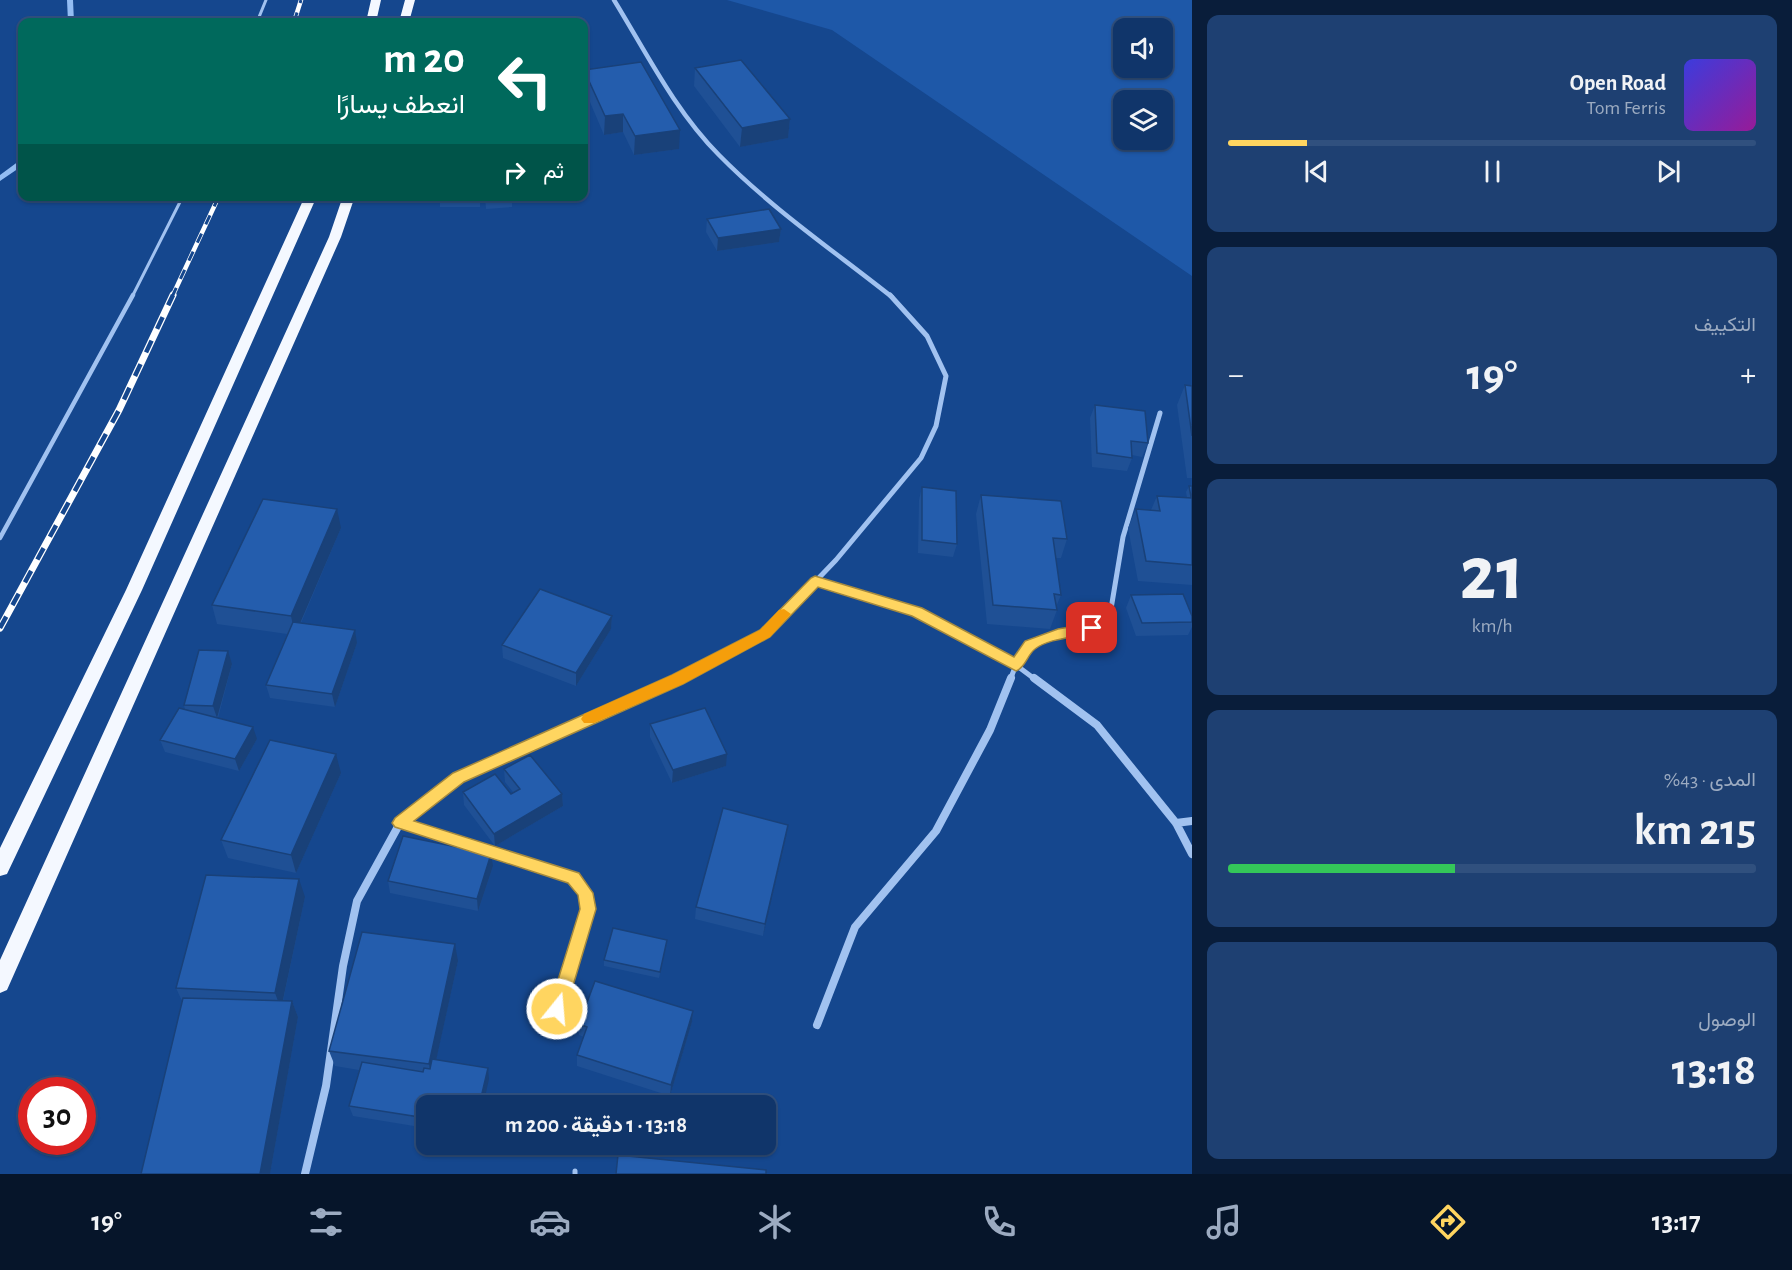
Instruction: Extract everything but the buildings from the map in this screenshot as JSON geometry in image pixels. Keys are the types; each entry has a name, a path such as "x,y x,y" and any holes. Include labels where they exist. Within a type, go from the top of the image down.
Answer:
{"highway":[{"path":"372,18 376,0"},
{"path":"405,18 410,0"},
{"path":"0,868 134,590 310,201"},
{"path":"0,983 335,237 348,201"}],"street":[{"path":"305,1174 326,1086 343,966 357,901 400,823 458,777 677,680 765,634 815,581 921,458 936,426 946,376 927,336 892,297 773,203 718,154 673,97 614,0"},
{"path":"817,1026 855,927 936,831 990,730 1016,665 1030,645 1058,634 1092,628 1110,615 1114,572 1129,512 1160,413"},
{"path":"815,581 917,612 1016,665 1097,725 1176,823 1192,854"},
{"path":"1176,823 1192,820"},
{"path":"400,823 573,878 585,893 588,909 551,1029"}],"lane":[{"path":"259,18 266,0"},
{"path":"0,538 159,247 181,201"}],"shaded area":[{"path":"727,0 1192,0 1192,276 832,30"}],"waterway":[{"path":"70,0 71,18"},
{"path":"0,179 18,166"}],"railway":[{"path":"295,18 301,0"},
{"path":"172,297 217,201"},
{"path":"0,628 119,410 173,295"}],"slow traffic":[{"path":"589,719 677,680 765,634 784,614"}],"route":[{"path":"557,1009 588,909 585,893 573,878 400,823 458,777 677,680 765,634 815,581 917,612 1016,665 1030,645 1058,634 1092,628"}]}
